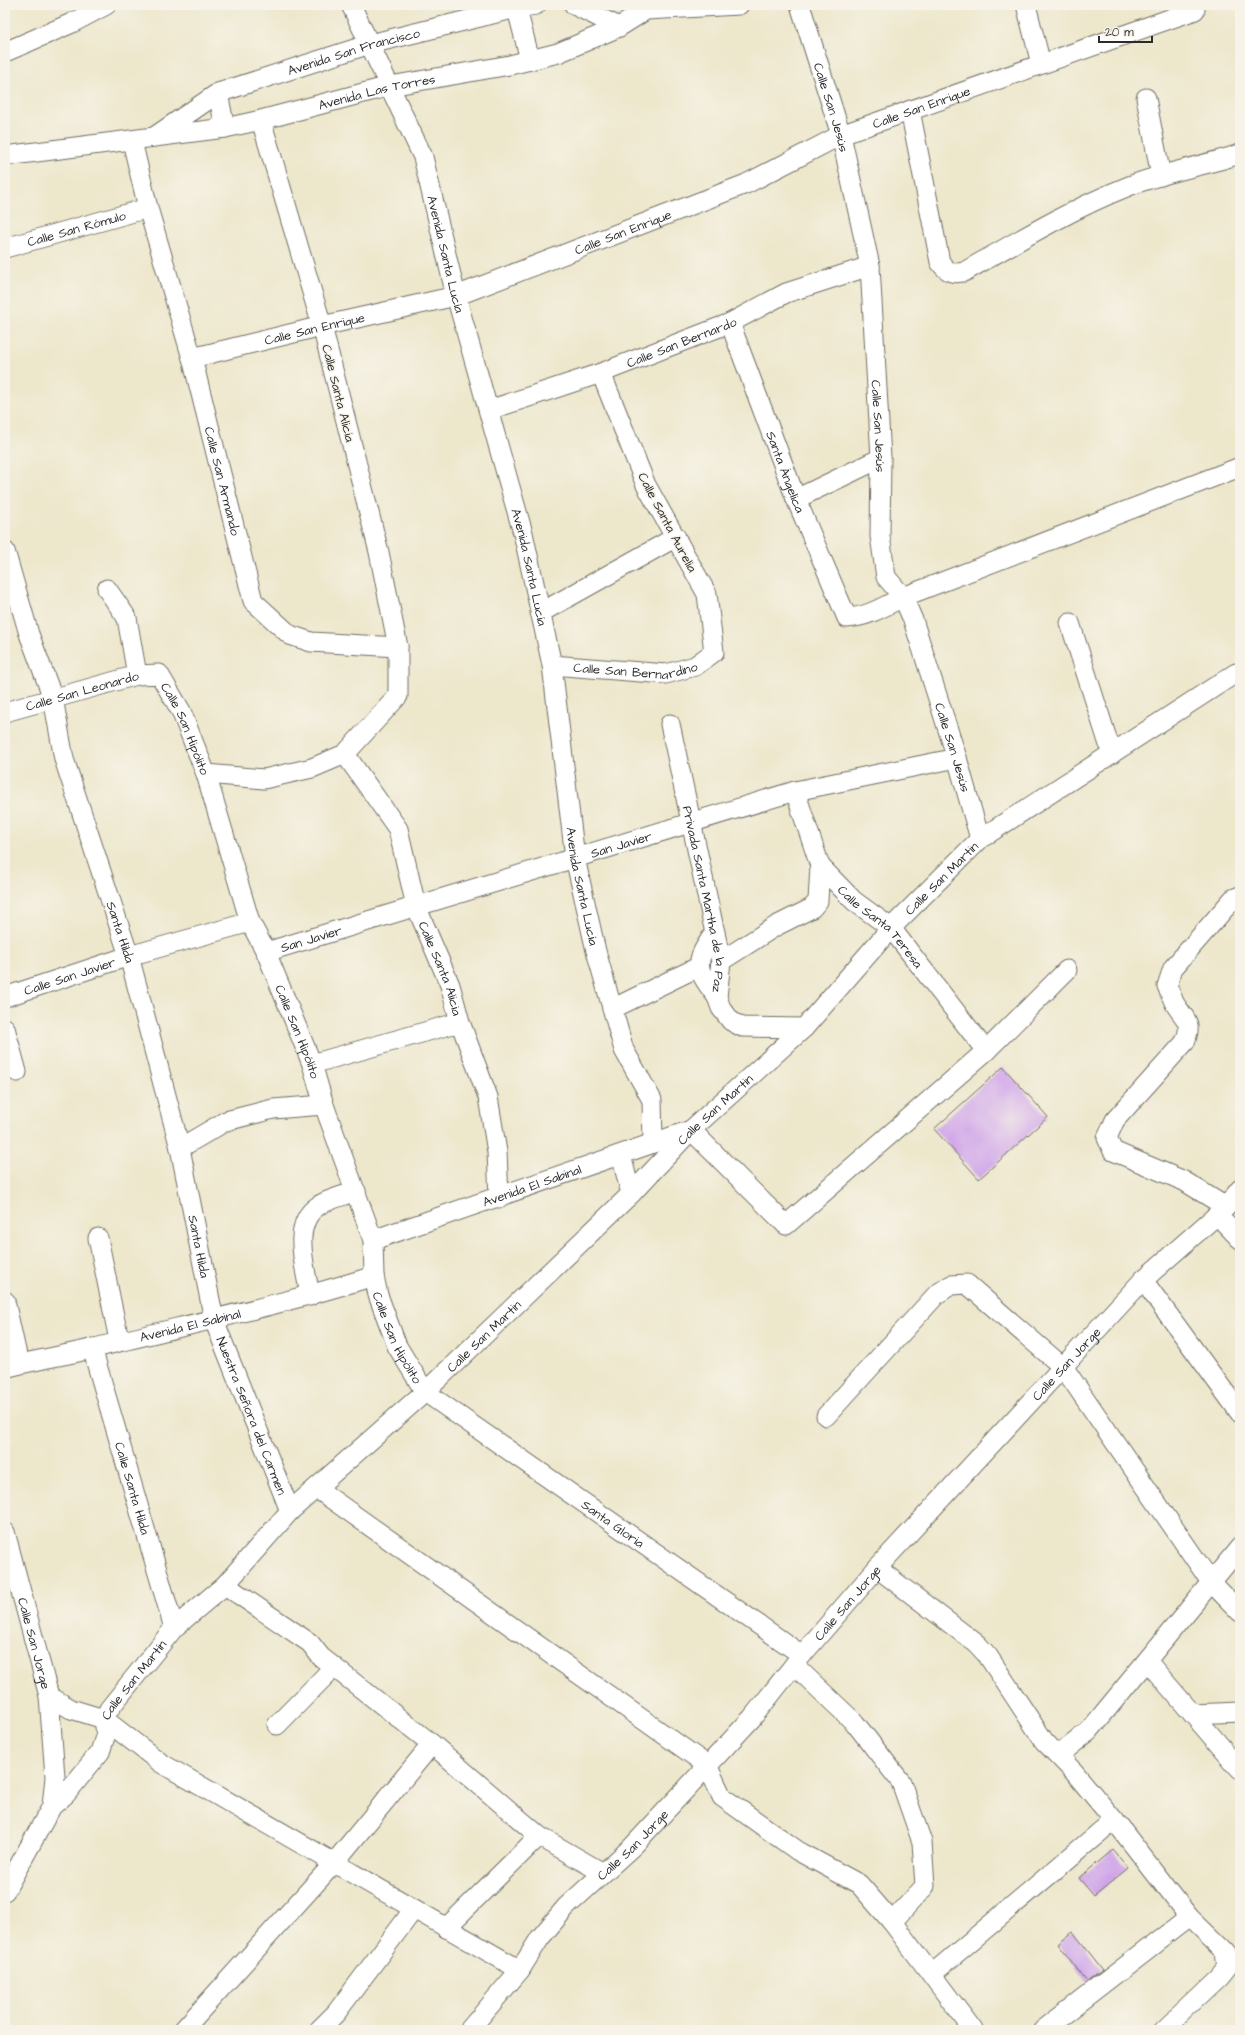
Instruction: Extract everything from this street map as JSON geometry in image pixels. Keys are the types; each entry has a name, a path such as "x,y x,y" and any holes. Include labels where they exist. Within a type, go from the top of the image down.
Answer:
{"street":[{"path":"5,52 72,23 106,5"},
{"name":"Avenida Santa Lucía","path":"351,5 423,157 456,296 523,533 552,665 575,858 596,950 624,1050 652,1100 654,1120 653,1142"},
{"name":"Avenida San Francisco","path":"156,135 218,93 370,44 517,6 536,5"},
{"path":"574,5 619,27"},
{"name":"Avenida Las Torres","path":"5,156 132,141 156,135 225,128 390,86 510,65 558,53 619,27 649,7 739,5"},
{"name":"Calle San Jesús","path":"800,5 842,135 870,266 881,458 880,536 886,577 903,597 913,620 957,758 980,839"},
{"path":"1026,5 1041,64"},
{"path":"517,6 530,60"},
{"name":"Calle San Enrique","path":"192,358 322,326 456,296 746,184 842,135 1195,10"},
{"path":"218,93 225,128"},
{"path":"1146,98 1161,176"},
{"path":"910,110 940,262 947,271 956,274 964,272 1044,226 1097,200 1130,186 1240,154"},
{"name":"Calle Santa Alicia","path":"261,120 322,326 380,552 398,646 398,696 345,754 398,830 416,906 450,985 460,1022 488,1097 497,1152 498,1198"},
{"name":"Calle San Armando","path":"132,141 148,208 192,358 253,601 290,634 311,642 398,646"},
{"name":"Calle San Rómulo","path":"5,248 148,208"},
{"name":"Calle San Bernardo","path":"489,410 601,373 730,323 786,293 870,266"},
{"name":"Santa Ángelica","path":"730,323 796,499 847,618 858,617 870,613 903,597"},
{"name":"Calle Santa Aurelia","path":"601,373 646,485 707,594 714,652"},
{"path":"796,499 881,458"},
{"path":"903,597 1240,467"},
{"path":"540,613 676,538"},
{"name":"Santa Hilda","path":"5,551 29,634 53,698 64,759 129,956 180,1148 214,1320"},
{"path":"107,589 128,618 137,675"},
{"path":"1070,623 1112,754"},
{"name":"Calle San Bernardino","path":"552,665 666,674 695,666 714,652"},
{"name":"Calle San Martin","path":"224,1585 290,1511 425,1392 632,1194 691,1130 804,1028 891,928 980,839 1239,671"},
{"name":"Calle San Leonardo","path":"5,712 137,675 159,674"},
{"name":"Calle San Hipólito","path":"159,674 181,711 206,774 250,922 266,952 312,1064 324,1105 373,1240 374,1276 378,1295 397,1346 425,1392"},
{"name":"Privada Santa Martha de la Paz","path":"670,724 721,961 717,997 721,1008 731,1021 742,1027 804,1028"},
{"path":"206,774 264,779 312,768 345,754"},
{"name":"San Javier","path":"266,952 795,791 957,758"},
{"name":"Calle Santa Teresa","path":"795,791 820,866 854,900 891,928 986,1051"},
{"path":"721,961 776,926 812,908 818,901 820,866"},
{"path":"1240,896 1233,899 1173,968 1167,986 1176,1004 1187,1020 1189,1031 1185,1042 1115,1120 1107,1138 1113,1151 1184,1181 1222,1211 1240,1239"},
{"name":"Calle San Javier","path":"5,997 129,956 250,922"},
{"path":"715,932 702,951 698,967 704,980 717,997"},
{"path":"612,1009 698,967"},
{"path":"691,1130 786,1225 986,1051 1067,970"},
{"path":"312,1064 460,1022"},
{"path":"5,1028 17,1072"},
{"path":"180,1148 226,1121 274,1109 324,1105"},
{"name":"Avenida El Sabinal","path":"373,1240 691,1130"},
{"path":"621,1155 632,1194"},
{"name":"Calle San Jorge","path":"469,2030 520,1970 540,1938 566,1907 633,1846 752,1718 798,1660 877,1568 1064,1368 1143,1280 1222,1211 1240,1189"},
{"path":"310,1296 301,1234 304,1221 318,1205 356,1191"},
{"path":"98,1238 119,1340"},
{"name":"Avenida El Sabinal","path":"12,1366 92,1348 119,1340 214,1320 310,1296 374,1276"},
{"path":"1143,1280 1240,1414"},
{"path":"826,1416 937,1294 951,1285 967,1284 1064,1368 1211,1582 1240,1612"},
{"path":"5,1301 12,1366"},
{"name":"Nuestra Señora del Carmen","path":"214,1320 290,1511"},
{"name":"Calle Santa Hilda","path":"92,1348 174,1628"},
{"name":"Santa Gloria","path":"425,1392 798,1660 855,1723 901,1782 922,1842 925,1886 892,1922"},
{"path":"316,1488 707,1765 722,1797 798,1851 859,1884 892,1922 972,2030"},
{"name":"Calle San Jorge","path":"5,1532 49,1696 71,1709 104,1719"},
{"path":"1059,1755 1089,1731 1240,1547"},
{"path":"877,1568 977,1644 988,1656 1044,1741 1059,1755 1114,1820 1189,1917 1226,1954 1228,1966 1220,1976 1163,2030"},
{"path":"224,1585 310,1643 321,1657 432,1744 539,1836 603,1873"},
{"name":"Calle San Martín","path":"5,1891 52,1806 66,1794 100,1752 106,1734 104,1719 109,1709 174,1628 224,1585"},
{"path":"1147,1661 1240,1769"},
{"path":"277,1726 334,1667"},
{"path":"49,1696 55,1777 52,1806"},
{"path":"1193,1714 1240,1712"},
{"path":"104,1719 161,1764 520,1970"},
{"path":"182,2030 334,1863 432,1744"},
{"path":"932,1974 1114,1820"},
{"path":"446,1928 539,1836"},
{"path":"319,2030 336,2013 414,1909"},
{"path":"1043,2030 1189,1917"}],"building":[{"path":"1003,1067 1048,1117 979,1179 934,1129"},
{"path":"1113,1850 1128,1868 1094,1896 1079,1878"},
{"path":"1073,1932 1103,1970 1087,1982 1058,1944"}]}
